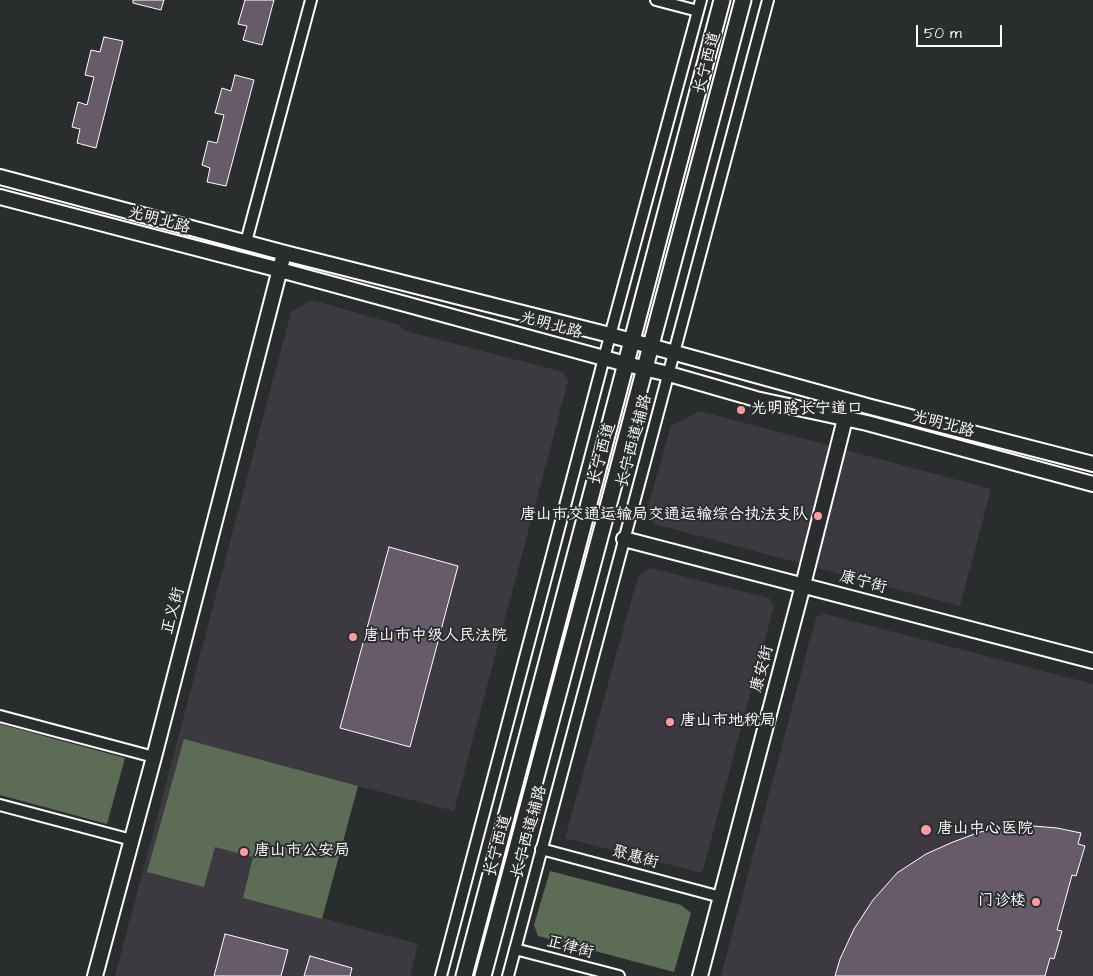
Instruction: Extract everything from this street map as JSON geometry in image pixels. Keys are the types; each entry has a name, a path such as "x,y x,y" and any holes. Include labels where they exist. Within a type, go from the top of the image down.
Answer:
{"main road":[{"name":"长宁西道","path":"464,976 722,0"},
{"name":"长宁西道","path":"482,976 743,0"},
{"name":"光明北路","path":"0,177 1093,464"},
{"name":"光明北路","path":"0,197 280,270 756,399 867,423 1093,484"},
{"name":"正义街","path":"95,976 276,292 284,253"},
{"name":"康安街","path":"700,976 803,585 849,400"},
{"name":"康宁街","path":"624,538 1093,662"}],"street":[{"path":"246,242 311,0"},
{"path":"656,0 698,11"},
{"path":"441,976 604,358 701,0"},
{"name":"长宁西道辅路","path":"508,976 768,0"},
{"path":"0,716 154,757"},
{"path":"0,805 132,840"},
{"name":"聚惠街","path":"541,849 721,897"},
{"name":"正律街","path":"514,949 619,976"}],"shaded area":[{"path":"312,300 399,325 406,331 563,372 568,381 454,811 358,786 322,918 418,944 410,976 115,976 291,312"},
{"name":"唐山市交通运输局交通运输综合执法支队","path":"700,411 991,489 960,606 654,524 648,507 671,426"},
{"name":"唐山市地税局","path":"650,568 769,598 774,606 702,873 565,838 638,577"},
{"name":"唐山中心医院","path":"825,614 1093,684 1093,976 721,976 816,617"}],"green space":[{"path":"0,724 125,758 107,824 0,795"},
{"path":"184,739 358,786 322,919 243,898 253,857 215,847 204,887 147,872"},
{"path":"550,871 681,905 691,913 674,972 538,936 534,925"}],"building":[{"path":"133,0 164,0 161,10 133,3"},
{"path":"245,0 274,0 262,45 243,40 247,26 238,24"},
{"path":"104,37 123,41 96,148 77,143 80,129 72,127 78,102 87,105 94,77 85,75 91,50 100,52"},
{"path":"235,75 254,80 226,186 207,182 210,168 202,165 208,141 217,143 224,115 215,113 222,88 231,91"},
{"name":"唐山市中级人民法院","path":"389,547 458,566 410,747 340,728"},
{"name":"门诊楼","path":"1033,826 1081,833 1078,844 1085,846 1076,876 1072,875 1057,930 1062,931 1054,959 1050,958 1045,976 835,976 840,959 854,929 873,900 897,873 926,854 980,832 1003,827"},
{"path":"225,934 288,950 281,976 214,976"},
{"path":"310,956 352,968 350,976 304,976"}],"place":[{"name":"光明路长宁道口","path":"741,410"},
{"name":"唐山市交通运输局交通运输综合执法支队","path":"818,516"},
{"name":"唐山市中级人民法院","path":"353,637"},
{"name":"唐山市地税局","path":"670,722"},
{"name":"唐山中心医院","path":"926,830"},
{"name":"唐山市公安局","path":"244,852"},
{"name":"门诊楼","path":"1036,902"}]}
